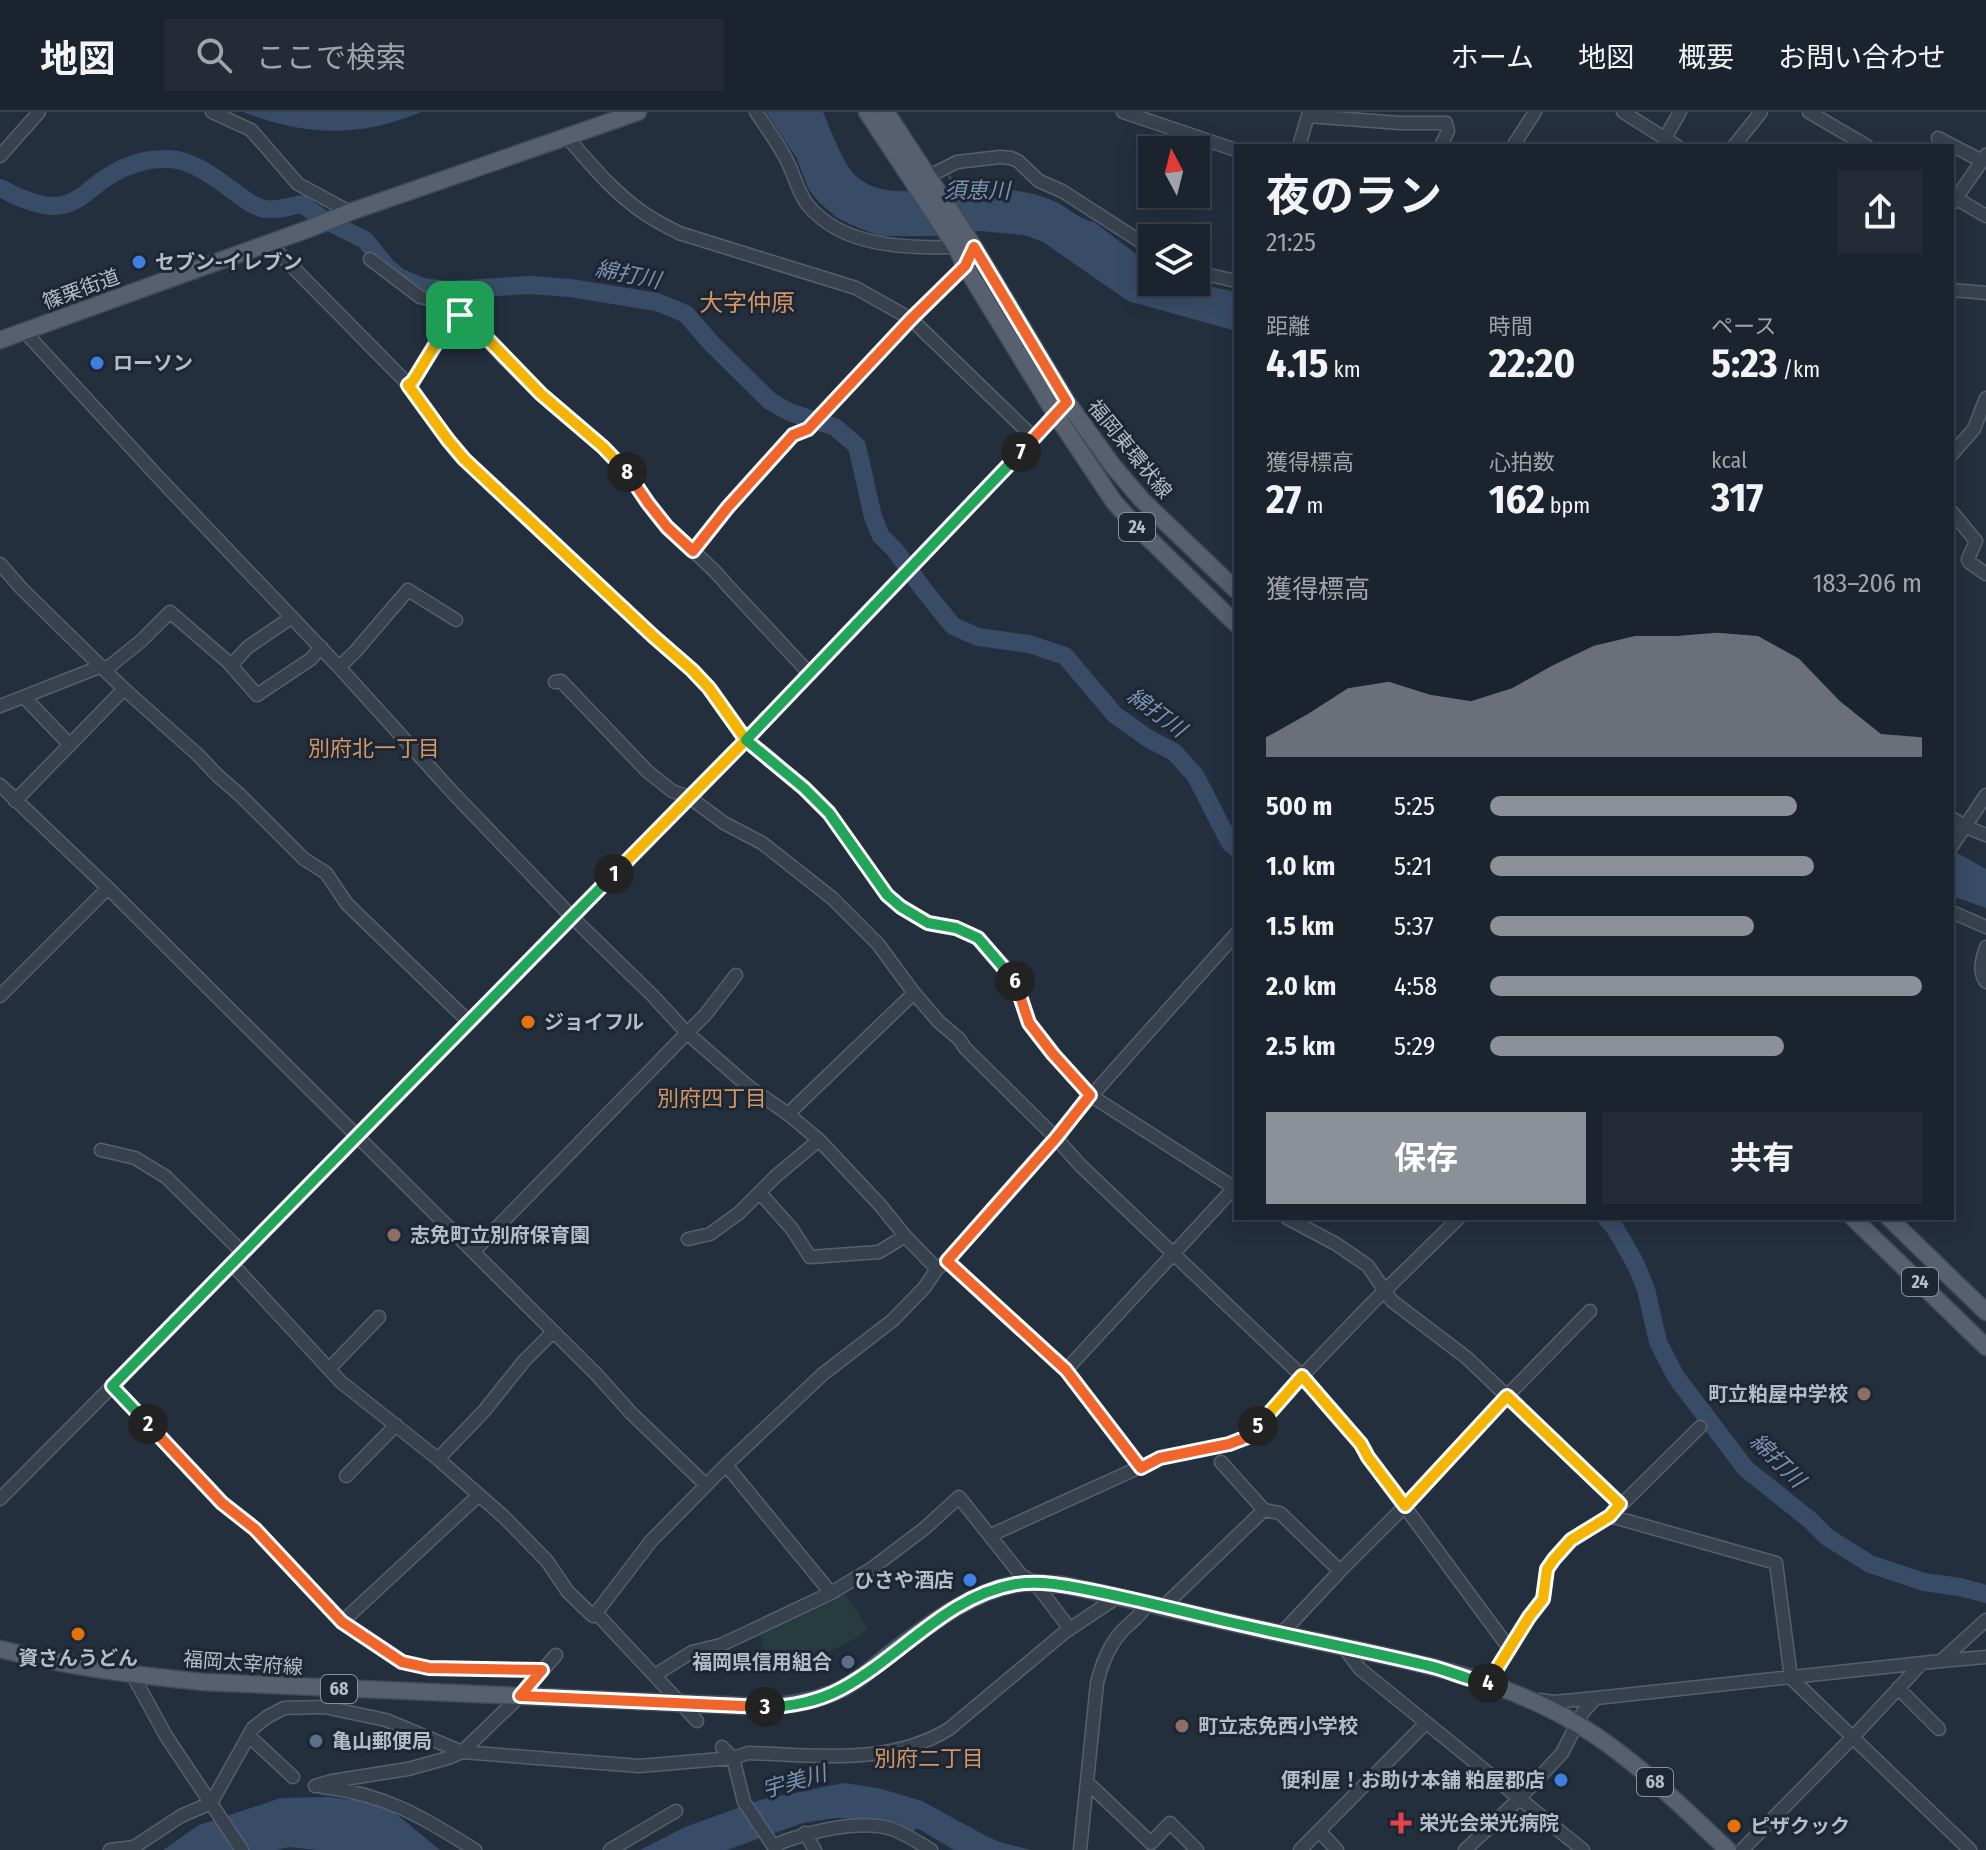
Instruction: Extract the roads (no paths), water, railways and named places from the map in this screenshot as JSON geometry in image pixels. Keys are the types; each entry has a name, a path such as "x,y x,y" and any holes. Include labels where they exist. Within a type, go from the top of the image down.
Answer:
{"main road":[{"path":"350,212 638,112"},
{"name":"福岡東環状線","path":"867,112 962,243 965,266 1061,408 1142,500 1234,588"},
{"name":"福岡東環状線","path":"886,112 929,176 962,243 1114,502 1234,622"},
{"name":"篠栗街道","path":"0,340 350,212"},
{"name":"24","path":"1855,1220 1986,1347"},
{"name":"24","path":"1891,1220 1986,1312"},
{"name":"福岡太宰府線","path":"0,1649 132,1674 203,1682 771,1707 809,1701 838,1691 967,1601 1017,1584 1064,1585 1432,1666 1529,1699 1576,1723 1635,1763 1728,1850"}],"street":[{"path":"0,156 39,112"},
{"path":"212,112 251,130 298,184 350,212"},
{"path":"756,112 786,159 805,202 824,221 850,235 902,247 962,243"},
{"path":"1123,112 1234,149"},
{"path":"1514,144 1535,112"},
{"path":"1665,138 1680,112"},
{"path":"1736,144 1761,112"},
{"path":"1809,112 1864,144"},
{"path":"1627,113 1674,144"},
{"path":"1300,144 1309,114 1400,123 1446,123 1448,131 1442,144"},
{"path":"566,136 607,181 660,223 679,233 856,288 911,319 1034,438"},
{"path":"1938,138 1952,144"},
{"path":"1954,145 1984,158 1954,198"},
{"path":"929,176 957,162 1011,158 1039,181 1062,191 1138,240"},
{"path":"1954,200 1986,216"},
{"path":"269,243 408,385 464,459 692,670 709,688 746,740 829,813 887,895 928,923 956,928 978,938 1015,982 1029,1023 1090,1095 1234,1187"},
{"path":"370,259 420,297 454,301 460,315"},
{"path":"693,551 793,435 808,429 965,266"},
{"path":"1210,275 1234,281"},
{"path":"1954,290 1986,293"},
{"path":"408,385 451,319 460,315 469,317 541,394 626,470 667,527 714,568 809,673"},
{"path":"24,331 572,917 687,1033 749,1087 819,1140 905,1236 1066,1370 1141,1468"},
{"path":"1954,452 1974,429 1986,398"},
{"path":"0,1499 746,740 1061,408"},
{"path":"1974,429 1986,438"},
{"path":"1954,514 1976,541 1969,562 1986,574"},
{"path":"0,564 124,689 198,755 304,859 326,873 347,904 469,1022"},
{"path":"339,667 408,590 456,620"},
{"path":"0,706 104,668 141,641 170,612 228,662 257,695 311,659 321,647"},
{"path":"228,662 234,662 248,647 292,617"},
{"path":"555,682 561,681 647,771 672,791 689,797 724,823 762,843 832,898 878,944 939,1022 1080,1165 1302,1376 1361,1444 1509,1648"},
{"path":"15,801 124,689"},
{"path":"24,697 70,745"},
{"path":"0,785 108,888 706,1485"},
{"path":"1954,842 1986,795"},
{"path":"1954,819 1986,835"},
{"path":"0,996 108,888"},
{"path":"1954,913 1986,927"},
{"path":"232,1264 341,1382 438,1459 504,1517 547,1561 568,1592 593,1616 651,1541 726,1465 823,1374 893,1320 924,1288 1090,1095 1234,936"},
{"path":"1986,947 1980,966 1986,982"},
{"path":"1004,966 1014,955"},
{"path":"473,1252 705,1015 736,975"},
{"path":"788,1114 914,993"},
{"path":"688,1239 710,1234 739,1213 819,1140"},
{"path":"101,1150 135,1158 166,1177 243,1253"},
{"path":"1066,1370 1234,1189"},
{"path":"760,1193 792,1229 810,1257 879,1252 905,1236"},
{"path":"1291,1220 1336,1244 1368,1266 1392,1301 1467,1358 1620,1504"},
{"path":"991,1535 1160,1458 1229,1444 1250,1436 1371,1304 1457,1220"},
{"path":"1281,1634 1590,1311"},
{"path":"329,1369 379,1317"},
{"path":"438,1459 553,1332"},
{"path":"112,1386 222,1503 255,1529 342,1622 402,1662 429,1668 542,1670"},
{"path":"346,1476 396,1425"},
{"path":"1488,1684 1543,1599 1547,1569 1554,1559 1571,1540 1610,1516 1700,1427"},
{"path":"1221,1462 1264,1510 1280,1513 1340,1571"},
{"path":"726,1465 831,1593"},
{"path":"342,1622 479,1495"},
{"path":"655,1675 692,1652 721,1645 831,1593 871,1569 925,1528 959,1497 1021,1575 1035,1583 1070,1629"},
{"path":"1080,1850 1097,1683 1103,1659 1119,1634 1264,1510"},
{"path":"1610,1516 1776,1563 1791,1678 1970,1850"},
{"path":"110,1850 134,1847 181,1816 213,1807 253,1728 284,1708 324,1707 386,1720 462,1752 639,1766 733,1758 748,1753 854,1757 935,1738 1070,1629 1119,1596"},
{"path":"596,1613 697,1721"},
{"path":"1941,1661 1986,1620"},
{"path":"1343,1646 1360,1669 1583,1850"},
{"path":"475,1850 410,1811 381,1799 352,1790 315,1786 408,1769 462,1752 520,1696 556,1655"},
{"path":"1529,1699 1553,1702 1986,1657"},
{"path":"1742,1850 1922,1663"},
{"path":"132,1674 166,1736 242,1850"},
{"path":"1898,1688 1939,1729"},
{"path":"1465,1850 1562,1753 1576,1723 1596,1698"},
{"path":"1300,1850 1426,1723"},
{"path":"249,1736 293,1777"},
{"path":"722,1747 733,1758 744,1802 773,1845 805,1833 871,1826 891,1829 931,1850"},
{"path":"1088,1783 1151,1843 1170,1823 1197,1850"},
{"path":"610,1850 676,1811"},
{"path":"1319,1831 1337,1850"},
{"path":"805,1833 815,1850"}],"water":[{"path":"243,112 421,112 376,126 332,131 289,126"},
{"name":"須恵川","path":"766,112 823,112 846,163 855,175 880,189 953,188 949,174 959,188 1020,191 1054,201 1083,219 1094,222 1138,255 1138,296 1210,296 1210,286 1234,292 1234,330 1128,301 1043,242 1024,235 980,231 934,236 881,236 837,218 809,190 796,157"},
{"path":"1954,851 1986,869 1986,908 1954,897"},
{"path":"844,1783 878,1788 922,1801 986,1836 1031,1850 954,1850 917,1828 913,1832 898,1823 883,1820 835,1818 803,1823 727,1850 640,1850 685,1827 760,1800"},
{"path":"328,1797 365,1801 390,1809 440,1850 318,1850 289,1847 276,1850 163,1850 199,1825 281,1798"}],"waterway":[{"name":"綿打川","path":"0,188 32,202 59,206 78,198 133,164 169,159 189,163 206,172 258,207 275,209 302,204 323,219 365,240 399,277 422,287 447,290 530,285 570,288 657,302 686,314 770,401 789,412 835,427 857,446 873,517 881,536 953,626 978,637 1029,644 1065,656 1115,715 1174,752 1195,775 1234,846"},
{"name":"綿打川","path":"1608,1220 1635,1263 1646,1289 1658,1342 1676,1377 1746,1469 1827,1537 1870,1564 1924,1582 1986,1594"}],"place":[{"name":"セブン-イレブン","path":"139,262"},
{"name":"ローソン","path":"97,363"},
{"name":"ジョイフル","path":"528,1022"},
{"name":"志免町立別府保育園","path":"394,1235"},
{"name":"町立粕屋中学校","path":"1864,1394"},
{"name":"ひさや酒店","path":"970,1580"},
{"name":"資さんうどん","path":"78,1634"},
{"name":"福岡県信用組合","path":"848,1662"},
{"name":"町立志免西小学校","path":"1182,1726"},
{"name":"亀山郵便局","path":"316,1741"},
{"name":"便利屋！お助け本舗 粕屋郡店","path":"1561,1780"},
{"name":"栄光会栄光病院","path":"1401,1823"},
{"name":"ピザクック","path":"1734,1826"}],"district":[{"name":"大字仲原","path":"747,303"},
{"name":"別府北一丁目","path":"374,748"},
{"name":"別府四丁目","path":"712,1098"},
{"name":"別府二丁目","path":"929,1758"}],"water label":[{"name":"宇美川","path":"794,1781"}]}
